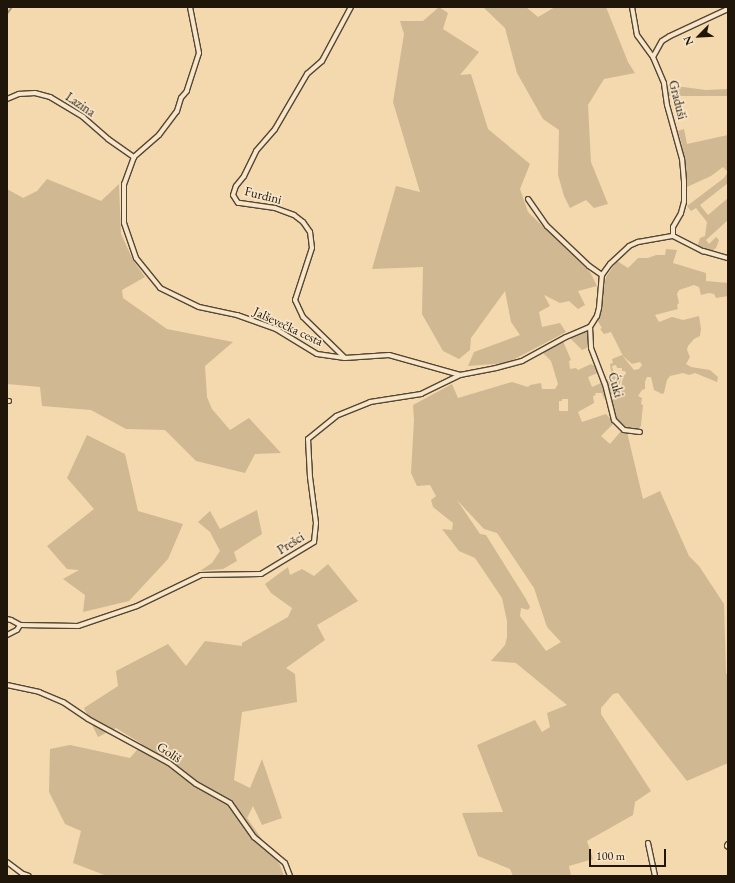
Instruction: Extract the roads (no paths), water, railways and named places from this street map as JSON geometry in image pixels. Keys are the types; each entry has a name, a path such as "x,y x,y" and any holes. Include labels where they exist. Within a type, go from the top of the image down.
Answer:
{"street":[{"name":"Jalševečka cesta","path":"190,7 199,53 187,91 181,98 177,110 159,135 134,157 124,184 124,223 136,258 160,288 199,307 237,315 276,329 317,354 345,358 389,355 460,375 522,361 566,337 590,327"},
{"name":"Furdini","path":"345,358 303,317 295,300 312,248 310,232 303,222 294,216 275,208 238,203 233,195 236,186 244,176 256,151 275,129 307,74 322,61 351,7"},
{"name":"Graduši","path":"632,7 637,35 653,57 664,83 667,105 682,159 684,202 681,213 673,227 673,236"},
{"path":"653,57 662,41 728,9"},
{"name":"Lazina","path":"7,99 19,94 35,93 50,97 83,116 108,139 134,157"},
{"path":"528,199 547,226 589,266 602,275"},
{"path":"590,327 597,316 599,308 602,275 610,264 629,246 638,242 673,236 704,252 728,258"},
{"name":"Ćuki","path":"590,327 592,353 605,384 614,420 624,430 640,432"},
{"name":"Prešci","path":"7,619 20,625 78,626 137,606 201,575 261,574 297,554 314,542 316,523 310,477 308,439 336,416 370,402 421,394 460,375"},
{"path":"7,635 17,630 20,625"},
{"name":"Goliš","path":"7,685 39,692 66,703 88,719 169,763 196,784 230,803 254,837 285,863 290,876"},
{"path":"648,843 655,876"},
{"path":"728,844 726,846 728,847"},
{"path":"7,862 23,874 29,876"}],"waterway":[{"path":"7,14 12,7"}]}
